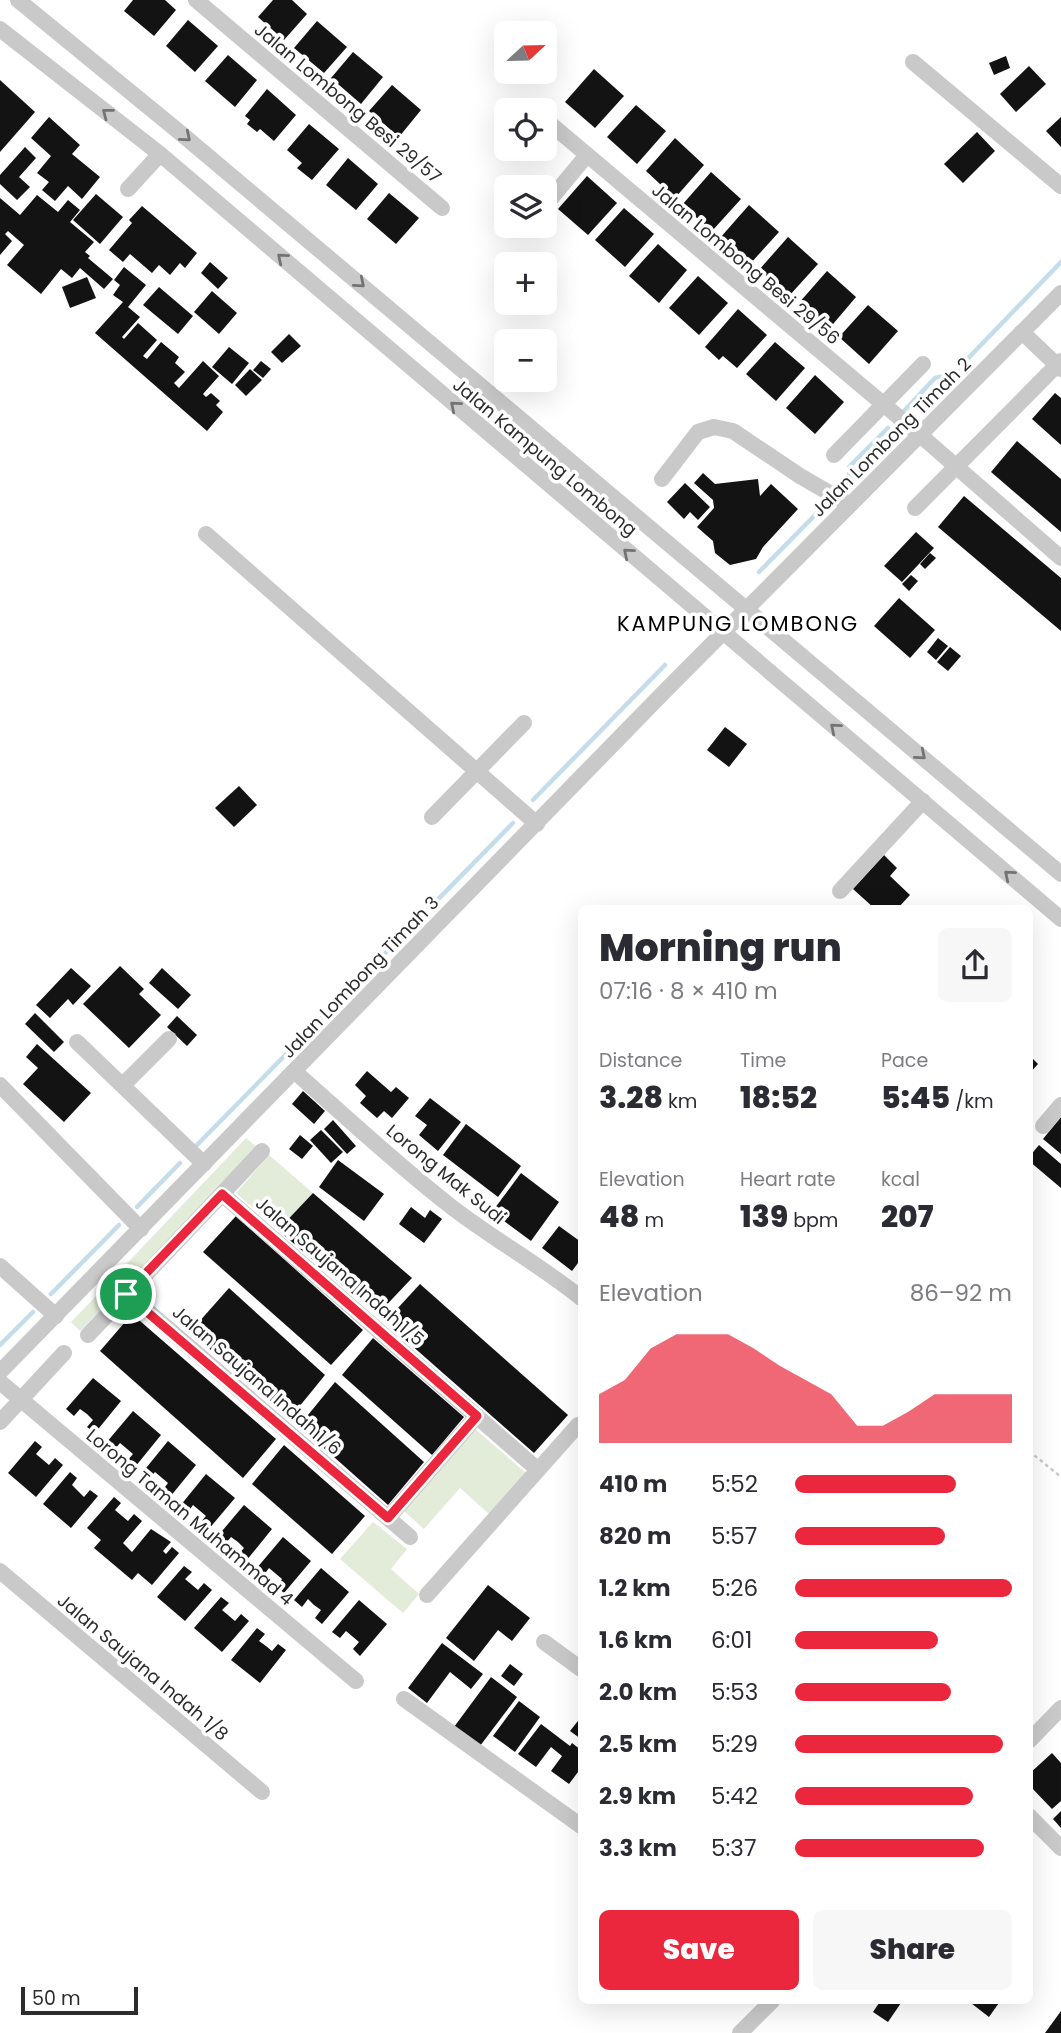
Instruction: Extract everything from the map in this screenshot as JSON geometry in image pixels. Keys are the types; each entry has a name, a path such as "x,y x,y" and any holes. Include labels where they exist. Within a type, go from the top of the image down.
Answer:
{"street":[{"name":"Jalan Kampung Lombong","path":"18,0 178,131 1061,874"},
{"path":"29,0 38,17"},
{"name":"Jalan Lombong Besi 29/57","path":"196,0 442,208"},
{"name":"Jalan Kampung Lombong","path":"0,29 160,154 1061,919"},
{"path":"913,62 1061,186"},
{"name":"Jalan Lombong Besi 29/56","path":"557,130 920,435 1061,558"},
{"path":"128,189 160,154"},
{"path":"557,191 587,155"},
{"name":"Jalan Lombong Timah 2","path":"747,608 1061,293"},
{"path":"915,508 1060,365 1023,331"},
{"path":"834,455 923,364"},
{"path":"662,479 698,432 714,427 733,431 800,476 850,505"},
{"path":"206,534 537,824"},
{"name":"Jalan Lombong Timah 3","path":"0,1372 747,608"},
{"path":"432,817 524,723"},
{"path":"840,891 923,801"},
{"path":"123,1085 169,1040"},
{"path":"77,1042 204,1164"},
{"name":"Lorong Mak Sudi","path":"294,1071 449,1205 578,1296"},
{"path":"0,1085 141,1229"},
{"path":"1043,1126 1061,1105"},
{"path":"88,1335 262,1151"},
{"name":"Jalan Saujana Indah 1/5","path":"222,1194 537,1468"},
{"path":"0,1266 56,1315"},
{"name":"Jalan Saujana Indah 1/6","path":"101,1271 410,1537"},
{"path":"0,1422 64,1353"},
{"name":"Lorong Taman Muhammad 4","path":"0,1382 356,1681"},
{"path":"388,1518 477,1416"},
{"path":"427,1595 578,1425"},
{"name":"Jalan Saujana Indah 1/8","path":"0,1571 262,1793"},
{"path":"544,1642 578,1667"},
{"path":"404,1699 578,1824"},
{"path":"1033,1737 1061,1708"},
{"path":"1033,1820 1061,1848"},
{"path":"740,2033 769,2004"}],"path":[{"path":"1033,1454 1061,1477"}],"green space":[{"path":"246,1138 258,1148 126,1285 115,1276"},
{"path":"269,1155 313,1193 278,1230 236,1193"},
{"path":"104,1288 113,1297 80,1331 71,1322"},
{"path":"475,1429 526,1473 490,1515 460,1488 424,1529 404,1511"},
{"path":"373,1522 407,1549 391,1569 419,1594 403,1613 340,1559"}],"building":[{"path":"133,0 165,0 176,10 154,36 124,11"},
{"path":"273,0 292,0 307,14 284,40 258,17"},
{"path":"188,20 218,46 195,72 166,46"},
{"path":"317,21 347,47 324,73 294,48"},
{"path":"353,52 383,77 361,104 331,78"},
{"path":"228,55 257,80 235,107 205,81"},
{"path":"1006,56 1010,68 994,75 989,63"},
{"path":"1029,66 1046,84 1016,112 1000,94"},
{"path":"594,69 624,96 595,128 565,102"},
{"path":"0,80 35,112 0,152"},
{"path":"392,85 421,110 399,137 369,111"},
{"path":"267,89 296,115 274,141 260,129 257,132 247,124 250,120 245,116"},
{"path":"636,105 666,131 637,164 607,137"},
{"path":"49,117 80,145 72,154 100,177 82,199 68,186 55,201 42,190 49,182 37,173 51,156 31,138"},
{"path":"1061,117 1061,147 1046,131"},
{"path":"309,124 339,149 312,180 297,168 302,163 287,150"},
{"path":"977,132 995,151 963,183 944,164"},
{"path":"675,138 704,165 675,198 646,171"},
{"path":"25,147 36,158 19,177 30,187 17,200 0,184 0,175"},
{"path":"348,158 378,184 356,210 326,185"},
{"path":"711,172 741,199 712,231 682,205"},
{"path":"587,176 617,203 588,235 558,209"},
{"path":"389,193 419,218 396,244 367,219"},
{"path":"96,194 123,217 100,244 73,220"},
{"path":"37,195 58,212 68,200 80,210 70,222 94,242 85,252 90,256 88,258 113,279 104,289 80,268 72,278 61,269 41,294 7,265 24,245 8,231 5,234 12,241 0,255 0,198 20,215"},
{"path":"749,205 779,232 750,264 720,238"},
{"path":"142,206 197,253 185,268 180,263 170,275 159,265 152,273 130,254 123,262 109,250 132,223 129,220"},
{"path":"624,208 654,234 625,267 595,240"},
{"path":"788,237 818,264 789,296 759,270"},
{"path":"658,244 687,270 659,303 629,276"},
{"path":"210,262 228,278 218,289 201,273"},
{"path":"124,267 146,285 128,307 140,317 122,337 124,339 138,323 157,340 143,356 147,359 161,342 179,357 175,363 185,372 174,383 179,388 203,361 219,376 203,394 206,397 211,393 220,401 216,405 223,412 207,431 95,333 123,302 113,295 120,285 114,280"},
{"path":"827,271 856,297 828,330 798,304"},
{"path":"698,276 728,303 699,335 669,308"},
{"path":"87,277 96,298 70,308 62,287"},
{"path":"159,287 193,316 178,334 143,305"},
{"path":"212,291 237,313 219,334 194,312"},
{"path":"868,305 898,331 869,364 839,337"},
{"path":"738,309 767,335 737,368 723,356 719,360 705,347"},
{"path":"289,334 301,346 282,363 271,352"},
{"path":"775,342 805,368 776,401 746,374"},
{"path":"229,347 249,363 232,384 212,367"},
{"path":"261,361 271,369 263,378 253,370"},
{"path":"250,369 262,380 246,396 235,385"},
{"path":"815,375 844,402 815,434 786,408"},
{"path":"1055,393 1061,398 1061,445 1032,419"},
{"path":"1017,441 1061,479 1061,532 991,472"},
{"path":"703,473 715,484 758,479 760,496 771,484 798,509 763,547 756,559 730,565 715,553 713,541 697,527 714,508 713,500 694,483"},
{"path":"685,483 710,507 698,520 690,512 684,519 667,502"},
{"path":"964,496 1061,578 1061,631 938,527"},
{"path":"916,532 934,548 902,582 884,566"},
{"path":"930,553 936,558 925,569 920,564"},
{"path":"911,575 918,581 909,591 902,584"},
{"path":"899,598 935,630 910,658 874,626"},
{"path":"938,638 948,646 936,660 927,652"},
{"path":"950,647 961,656 948,671 937,662"},
{"path":"725,727 747,744 729,767 707,750"},
{"path":"239,786 257,805 234,827 215,808"},
{"path":"884,855 897,868 890,876 910,895 901,905 871,905 853,889"},
{"path":"120,966 144,989 139,994 161,1015 129,1048 83,1004"},
{"path":"71,968 91,986 73,1005 68,999 50,1018 36,1005"},
{"path":"162,968 191,995 178,1009 149,983"},
{"path":"35,1013 64,1042 54,1052 25,1024"},
{"path":"177,1016 197,1035 187,1046 167,1027"},
{"path":"37,1044 91,1093 64,1122 23,1084 38,1068 26,1057"},
{"path":"367,1071 391,1092 396,1087 409,1098 392,1118 384,1111 377,1118 360,1103 366,1096 355,1085"},
{"path":"303,1091 325,1111 314,1124 292,1104"},
{"path":"430,1098 461,1122 438,1151 419,1135 427,1125 415,1116"},
{"path":"1061,1117 1061,1154 1043,1139"},
{"path":"333,1120 356,1146 347,1154 324,1129"},
{"path":"466,1124 521,1166 498,1197 443,1155"},
{"path":"321,1130 343,1152 331,1163 310,1140"},
{"path":"300,1135 313,1146 302,1159 289,1149"},
{"path":"1039,1145 1061,1164 1061,1188 1033,1164 1033,1152"},
{"path":"338,1160 384,1194 364,1221 319,1187"},
{"path":"521,1173 559,1202 531,1241 492,1212"},
{"path":"313,1193 412,1278 377,1315 278,1230"},
{"path":"411,1207 425,1218 430,1210 442,1219 424,1243 399,1224"},
{"path":"236,1216 363,1330 331,1365 203,1252"},
{"path":"559,1226 578,1240 578,1263 572,1271 542,1248"},
{"path":"420,1284 568,1415 534,1453 385,1322"},
{"path":"229,1288 325,1375 290,1418 190,1332"},
{"path":"132,1314 276,1439 243,1478 100,1351"},
{"path":"373,1338 464,1417 432,1455 342,1375"},
{"path":"93,1378 121,1401 95,1433 87,1427 93,1420 87,1414 80,1409 74,1416 66,1409"},
{"path":"335,1382 424,1462 388,1505 299,1426"},
{"path":"133,1411 161,1435 135,1467 127,1461 133,1454 120,1443 114,1450 106,1443"},
{"path":"35,1441 42,1447 36,1454 49,1465 55,1458 63,1465 36,1497 8,1473"},
{"path":"168,1441 196,1465 170,1497 162,1491 168,1483 155,1472 149,1479 142,1473"},
{"path":"284,1445 365,1516 332,1554 252,1484"},
{"path":"70,1472 77,1478 72,1485 84,1497 90,1490 98,1496 71,1528 43,1504"},
{"path":"206,1474 235,1498 208,1530 200,1523 206,1516 193,1505 188,1512 180,1506"},
{"path":"114,1497 121,1503 115,1510 122,1516 128,1521 134,1514 142,1521 123,1543 132,1552 151,1529 171,1542 163,1551 166,1554 172,1547 179,1553 152,1585 138,1573 132,1580 94,1548 101,1540 87,1528"},
{"path":"244,1505 272,1529 246,1561 238,1555 244,1548 238,1542 231,1537 225,1544 217,1537"},
{"path":"283,1537 311,1561 284,1593 277,1587 282,1579 269,1568 263,1576 256,1569"},
{"path":"184,1566 192,1572 185,1579 198,1590 204,1583 212,1590 185,1621 157,1597"},
{"path":"321,1568 349,1592 322,1624 315,1618 321,1610 308,1599 302,1607 294,1600"},
{"path":"488,1585 530,1618 512,1641 498,1630 474,1661 446,1638"},
{"path":"221,1597 229,1603 222,1610 235,1621 241,1614 249,1621 222,1652 194,1628"},
{"path":"359,1600 387,1624 360,1656 353,1649 359,1642 346,1631 340,1638 332,1632"},
{"path":"257,1628 265,1634 259,1641 272,1651 278,1644 286,1650 260,1683 231,1660"},
{"path":"442,1643 483,1674 471,1689 450,1672 427,1703 408,1688"},
{"path":"510,1664 523,1674 514,1686 501,1676"},
{"path":"491,1677 517,1697 480,1746 454,1727"},
{"path":"519,1701 540,1717 515,1752 493,1736"},
{"path":"578,1721 578,1737 570,1731"},
{"path":"541,1724 570,1746 572,1743 578,1748 578,1772 569,1784 551,1771 562,1756 551,1747 536,1767 518,1754"},
{"path":"1052,1753 1061,1763 1061,1801 1052,1809 1033,1789 1033,1770"},
{"path":"1061,1811 1061,1828 1053,1819"},
{"path":"878,2004 900,2004 888,2022 873,2012"},
{"path":"972,2004 998,2004 989,2017"},
{"path":"1061,2011 1061,2033 1045,2033"}],"waterway":[{"path":"904,411 935,378 953,374 1061,262"},
{"path":"844,488 850,482 849,467 888,428"},
{"path":"759,572 817,513"},
{"path":"533,800 665,665"},
{"path":"196,1146 513,823"},
{"path":"137,1207 180,1163"},
{"path":"51,1294 119,1225"},
{"path":"0,1345 33,1312"}],"district":[{"name":"KAMPUNG LOMBONG","path":"738,623"}],"route":[{"path":"222,1194 477,1416 388,1518 126,1294 222,1194"}]}
